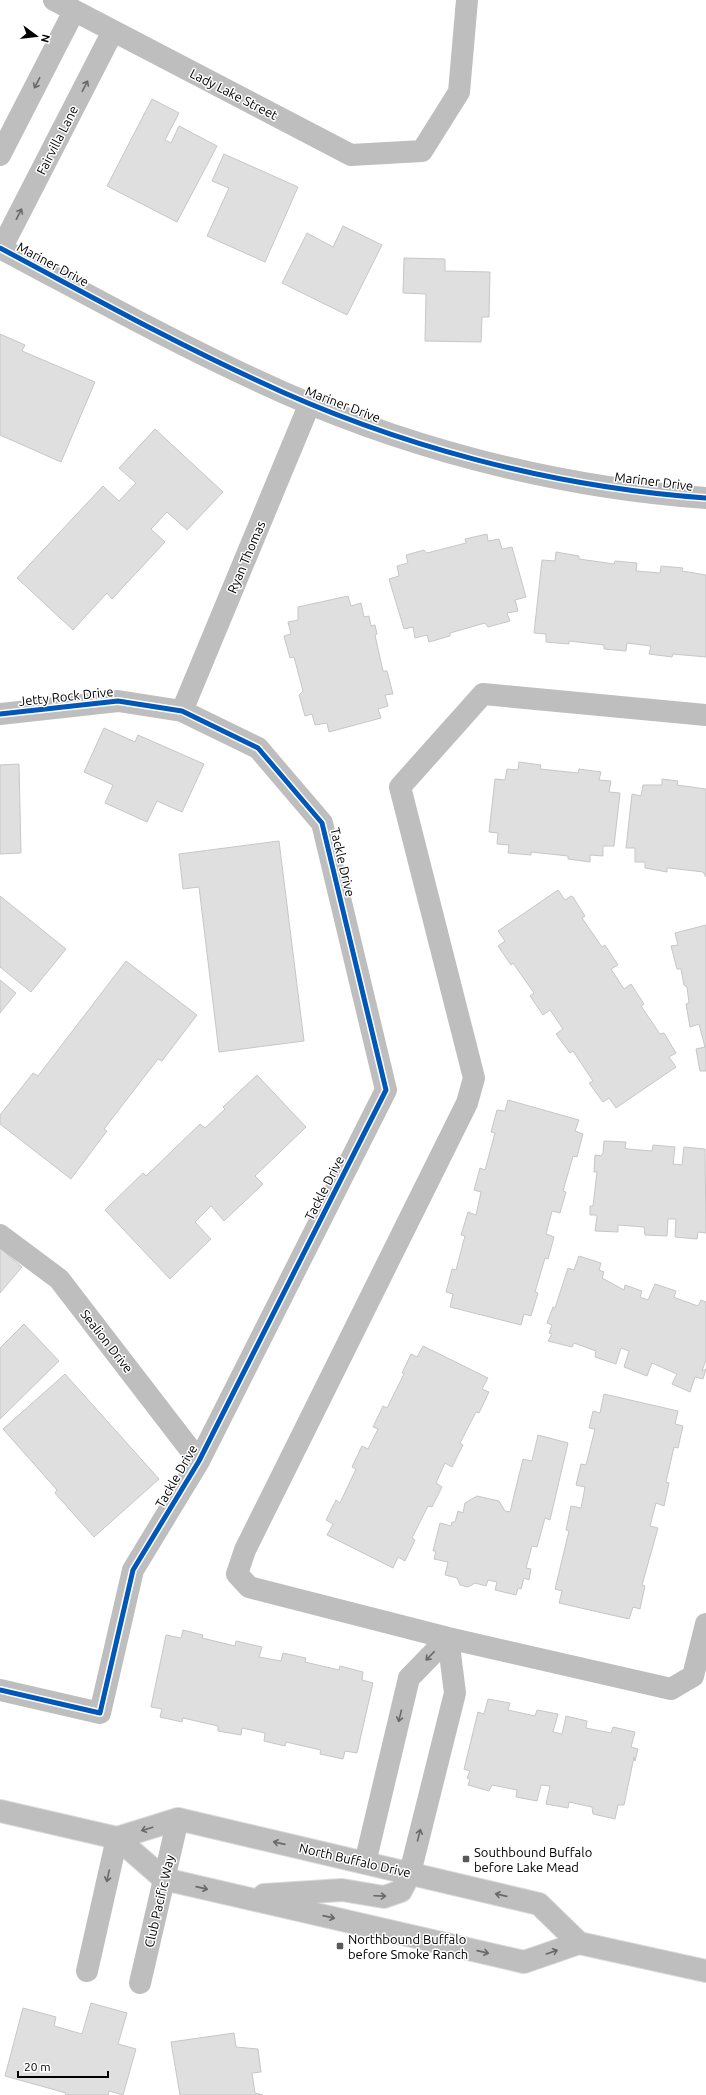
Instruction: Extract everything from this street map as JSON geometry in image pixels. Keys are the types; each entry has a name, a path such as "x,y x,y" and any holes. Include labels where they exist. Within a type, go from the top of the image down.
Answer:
{"street":[{"name":"Lady Lake Street","path":"54,0 351,155 422,152 459,92 467,0"},
{"path":"0,155 74,11"},
{"name":"Fairvilla Lane","path":"0,248 113,31"},
{"name":"Mariner Drive","path":"0,248 188,347 257,381 383,431 461,455 579,482 623,489 706,498"},
{"name":"Ryan Thomas","path":"182,711 310,403"},
{"path":"706,715 483,694 400,787 474,1078 467,1103 245,1550 237,1574 249,1587 448,1638 671,1689 693,1676 706,1624"},
{"name":"Jetty Rock Drive","path":"0,714 118,701 182,711"},
{"name":"Tackle Drive","path":"0,1690 100,1713 134,1570 199,1461 386,1090 322,823 258,748 182,711"},
{"name":"Sealion Drive","path":"0,1235 59,1279 199,1461"},
{"path":"365,1863 409,1678 448,1638"},
{"path":"241,1897 342,1890 384,1897 402,1891 410,1873 454,1693 448,1638"},
{"path":"0,1811 117,1838 164,1879 524,1962 579,1943 706,1971"},
{"path":"117,1838 178,1819"},
{"name":"North Buffalo Drive","path":"178,1819 539,1904 579,1943"},
{"name":"Club Pacific Way","path":"140,1983 178,1819"},
{"path":"87,1971 117,1838"}],"building":[{"path":"152,99 179,113 165,140 171,143 179,126 217,146 177,222 107,186"},
{"path":"224,154 298,187 265,262 207,236 229,188 212,181"},
{"path":"343,226 382,245 347,315 282,283 307,233 333,247"},
{"path":"404,258 445,259 445,271 490,272 489,317 482,317 481,342 425,341 426,294 403,293"},
{"path":"0,334 25,345 22,351 95,382 61,462 0,435"},
{"path":"155,429 223,492 187,530 167,512 151,529 165,542 112,599 107,593 73,630 17,578 103,486 119,501 136,483 119,468"},
{"path":"487,534 488,541 499,539 502,549 512,547 526,597 515,600 518,611 507,613 510,621 488,627 485,623 450,633 450,636 429,642 427,635 415,638 413,627 404,629 389,579 399,576 397,566 408,563 406,555 424,550 427,553 466,543 465,539"},
{"path":"556,552 579,556 579,559 614,564 615,561 637,563 636,571 660,573 661,566 683,568 682,571 706,575 706,657 673,654 672,657 649,654 651,646 627,643 626,651 604,649 604,645 569,641 569,644 546,642 546,634 534,633 542,560 555,561"},
{"path":"348,596 351,606 361,603 364,617 369,616 371,626 375,625 377,634 375,635 383,671 387,671 393,694 385,695 388,706 378,709 381,718 329,732 327,723 315,725 312,714 305,716 299,695 303,691 294,657 290,658 284,636 291,634 288,622 298,620 298,607"},
{"path":"104,728 135,742 138,735 204,764 182,812 157,801 147,822 105,803 113,785 84,772"},
{"path":"519,762 541,765 540,769 578,773 579,769 601,772 599,780 611,781 609,792 620,793 614,846 603,846 603,856 590,855 590,862 568,859 568,856 531,852 531,855 508,853 509,845 497,844 498,833 489,832 495,779 505,780 507,769 518,770"},
{"path":"19,764 21,853 0,854 0,765"},
{"path":"662,779 678,781 677,785 706,789 706,877 703,872 667,868 667,872 645,868 645,862 635,862 635,848 626,848 632,794 641,796 643,785 662,785"},
{"path":"279,841 304,1041 219,1052 199,887 183,889 179,854"},
{"path":"558,890 565,900 571,896 573,897 585,916 582,918 602,947 605,945 618,965 611,969 624,989 631,984 644,1004 641,1006 660,1034 664,1033 676,1053 669,1057 676,1067 616,1108 609,1098 603,1102 589,1083 593,1081 573,1051 570,1053 556,1034 563,1029 550,1010 543,1015 530,996 534,993 513,963 511,965 498,946 505,941 498,931"},
{"path":"0,896 66,949 31,992 0,967"},
{"path":"706,925 706,1071 700,1071 696,1049 705,1047 699,1024 690,1027 686,1004 689,1003 687,987 684,985 681,969 677,969 671,946 678,945 675,933"},
{"path":"126,961 197,1015 162,1061 158,1059 104,1129 107,1131 71,1179 0,1124 0,1115 33,1073 38,1076"},
{"path":"0,980 16,993 0,1013"},
{"path":"257,1075 306,1127 255,1176 263,1184 224,1221 211,1206 195,1222 211,1239 170,1279 105,1210 143,1173 146,1176 200,1124 205,1128 225,1109 223,1107"},
{"path":"508,1100 579,1120 575,1131 583,1134 577,1157 573,1156 563,1191 566,1192 560,1213 552,1211 546,1234 554,1237 548,1259 545,1258 535,1292 538,1293 531,1316 524,1314 521,1325 450,1307 453,1294 446,1292 452,1269 456,1270 465,1236 461,1235 468,1212 476,1215 481,1192 474,1190 480,1168 485,1170 495,1133 491,1132 497,1110 505,1111"},
{"path":"604,1141 626,1142 625,1148 628,1149 652,1151 653,1145 675,1147 673,1164 682,1165 684,1147 705,1149 706,1233 698,1232 697,1239 675,1237 676,1219 668,1219 667,1236 645,1235 644,1227 618,1225 618,1232 595,1231 597,1217 596,1215 590,1215 590,1206 593,1206 597,1172 594,1172 595,1155 601,1156 603,1153"},
{"path":"0,1248 22,1267 0,1293"},
{"path":"579,1256 601,1263 599,1270 604,1272 602,1278 624,1290 625,1285 642,1291 640,1297 648,1300 655,1284 676,1291 674,1297 698,1306 701,1300 706,1302 706,1360 702,1371 706,1369 703,1379 695,1377 690,1392 672,1384 677,1374 652,1363 647,1376 624,1367 629,1351 621,1348 616,1364 595,1357 596,1351 574,1343 572,1347 548,1341 552,1334 549,1333 552,1325 547,1323 553,1307 555,1308 568,1268 574,1270"},
{"path":"24,1324 59,1361 0,1419 0,1348"},
{"path":"423,1346 488,1378 482,1389 489,1392 479,1413 476,1412 460,1443 463,1445 452,1467 445,1463 436,1483 442,1487 432,1507 428,1506 412,1538 415,1540 405,1561 398,1557 393,1568 327,1535 333,1524 326,1520 336,1500 340,1503 356,1469 352,1467 362,1446 368,1449 378,1429 373,1427 383,1406 387,1408 404,1374 402,1373 411,1354 417,1357"},
{"path":"65,1374 159,1479 94,1537 55,1493 57,1490 3,1429"},
{"path":"604,1394 678,1411 675,1424 683,1426 678,1448 674,1447 666,1482 669,1483 664,1506 656,1503 650,1526 658,1528 642,1585 645,1586 640,1609 633,1607 629,1619 559,1603 562,1591 555,1589 569,1531 566,1530 571,1506 581,1508 585,1487 576,1485 581,1464 586,1465 595,1429 589,1428 593,1411 600,1413"},
{"path":"538,1435 568,1443 550,1520 545,1518 537,1547 532,1546 526,1568 531,1569 529,1580 524,1578 521,1589 518,1588 516,1595 495,1590 497,1582 488,1580 486,1586 475,1583 468,1587 460,1585 457,1578 445,1575 448,1562 434,1559 436,1551 433,1551 440,1523 451,1526 452,1522 455,1522 458,1511 463,1513 465,1503 477,1496 499,1501 505,1511 510,1512 523,1459 532,1461"},
{"path":"183,1630 203,1635 202,1638 235,1646 236,1641 262,1647 259,1657 281,1661 283,1653 306,1658 305,1662 339,1670 340,1666 363,1672 362,1680 373,1683 357,1753 345,1751 343,1759 320,1754 321,1750 286,1742 285,1746 264,1741 265,1733 242,1728 241,1735 218,1731 218,1726 183,1718 182,1722 160,1717 162,1709 151,1707 166,1635 181,1638"},
{"path":"488,1699 510,1703 508,1710 535,1716 537,1710 558,1714 553,1732 562,1734 566,1716 587,1721 586,1728 611,1733 613,1727 635,1732 631,1747 638,1749 635,1761 634,1757 624,1805 618,1805 615,1819 593,1814 592,1807 569,1802 568,1808 546,1804 550,1786 541,1785 537,1801 516,1797 517,1790 492,1785 489,1791 468,1785 470,1779 467,1778 470,1771 464,1769 478,1712 484,1714"},
{"path":"91,2003 127,2013 118,2044 136,2049 123,2095 109,2091 108,2095 65,2095 66,2093 5,2076 23,2008 56,2017 54,2026 82,2034"},
{"path":"234,2033 236,2047 258,2049 261,2072 252,2073 255,2093 263,2095 180,2095 171,2042"}],"cycle path":[{"path":"0,248 191,349 309,404 364,425 476,460 533,473 590,484 706,498"},
{"path":"0,714 118,701 182,711 258,748 322,823 386,1090 199,1461 133,1570 100,1713 0,1690"}],"place":[{"name":"Southbound Buffalo before Lake Mead","path":"466,1859"},
{"name":"Northbound Buffalo before Smoke Ranch","path":"340,1946"}]}
